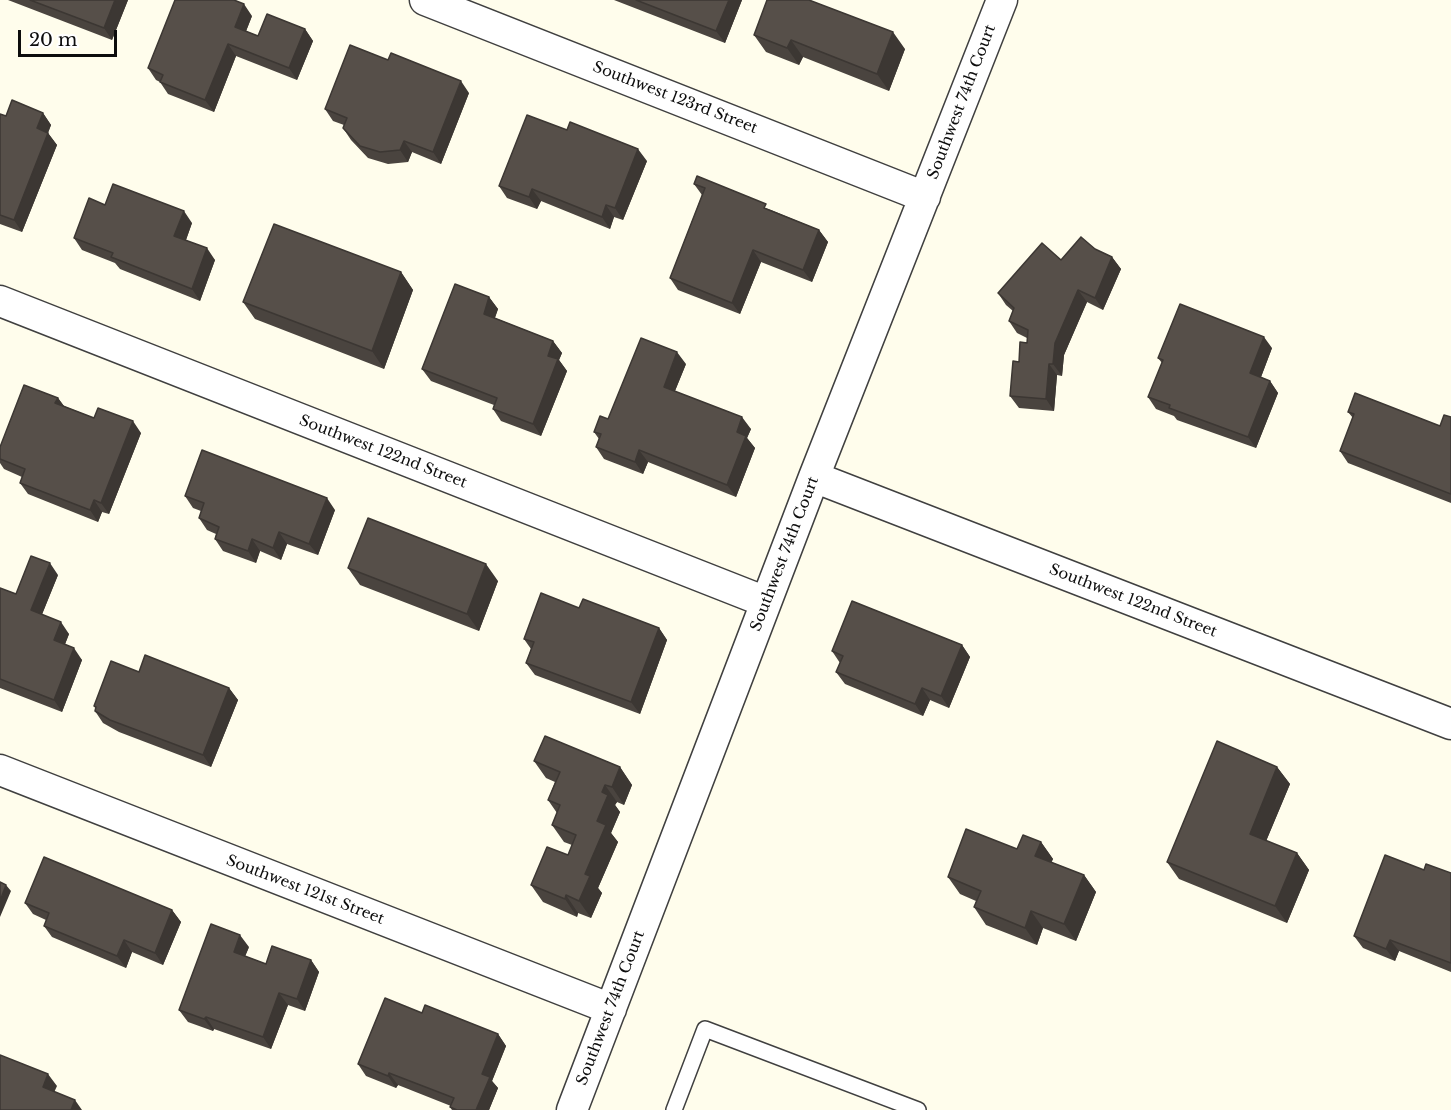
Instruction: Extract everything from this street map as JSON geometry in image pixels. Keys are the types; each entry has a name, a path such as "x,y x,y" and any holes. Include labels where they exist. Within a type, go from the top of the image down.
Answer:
{"street":[{"name":"Southwest 123rd Street","path":"425,0 925,197"},
{"name":"Southwest 74th Court","path":"572,1110 814,477 1002,0"},
{"name":"Southwest 122nd Street","path":"0,301 766,602"},
{"name":"Southwest 122nd Street","path":"814,477 1451,724"},
{"name":"Southwest 121st Street","path":"0,770 611,1009"}],"lane":[{"path":"674,1110 705,1029 918,1110"}],"building":[{"path":"30,0 115,0 104,28"},
{"path":"175,0 234,0 244,4 235,27 258,36 267,14 305,29 289,68 228,44 205,100 160,82 163,75 148,68"},
{"path":"636,0 729,0 716,31"},
{"path":"767,0 809,0 893,32 877,74 791,40 787,48 754,35"},
{"path":"350,45 388,60 391,53 461,81 433,152 404,141 400,150 380,152 360,146 343,128 347,118 325,109"},
{"path":"12,100 43,113 37,128 48,133 14,220 0,215 0,114 6,116"},
{"path":"527,115 567,130 570,122 638,149 615,208 606,205 602,217 532,189 529,197 499,186"},
{"path":"697,176 766,204 764,208 819,230 803,270 753,250 732,303 670,278 705,188 694,184"},
{"path":"113,184 184,211 174,236 207,248 192,289 111,257 113,253 74,238 89,198 105,205"},
{"path":"274,224 401,272 372,351 243,302"},
{"path":"1081,237 1095,249 1112,257 1095,298 1078,290 1055,343 1053,364 1049,364 1046,399 1010,396 1013,361 1019,362 1020,342 1027,343 1028,330 1009,321 1014,308 998,293 1042,243 1061,260"},
{"path":"455,284 489,297 484,314 553,341 548,356 558,359 533,424 493,409 497,398 422,369"},
{"path":"1180,304 1264,337 1250,373 1270,381 1248,437 1169,408 1170,405 1148,397 1163,360 1158,358"},
{"path":"641,338 677,352 664,387 742,417 737,432 746,436 727,485 639,450 635,462 596,447 601,434 594,432 600,416 608,419"},
{"path":"24,385 58,398 55,403 94,418 98,408 133,421 101,503 94,500 90,510 20,483 25,469 0,459 0,447"},
{"path":"1355,393 1440,426 1444,415 1451,417 1451,494 1340,451 1354,414 1348,412"},
{"path":"202,450 327,498 309,544 279,532 273,548 252,539 248,551 215,539 219,527 199,518 204,503 185,496"},
{"path":"368,518 486,564 467,614 348,568"},
{"path":"31,556 50,563 31,610 61,622 54,640 74,648 54,700 0,679 0,588 16,594"},
{"path":"541,593 579,608 583,599 659,628 631,702 526,663 534,642 524,639"},
{"path":"852,601 962,645 941,696 922,688 915,704 836,672 843,656 832,651"},
{"path":"145,655 229,688 203,755 110,720 95,711 94,706 111,661 139,672"},
{"path":"545,736 620,767 612,787 605,785 602,792 608,795 597,821 606,825 585,874 590,876 579,901 566,895 565,899 531,885 547,847 568,855 576,835 552,825 560,805 548,800 560,772 534,761"},
{"path":"1217,741 1277,767 1250,834 1297,853 1275,906 1167,862"},
{"path":"966,829 1017,849 1023,835 1041,842 1035,856 1084,875 1064,924 1031,911 1025,928 974,907 981,891 948,877"},
{"path":"1385,855 1424,870 1426,864 1451,873 1451,963 1390,940 1386,949 1354,936"},
{"path":"44,857 172,910 155,953 124,940 117,956 44,926 49,913 25,903"},
{"path":"0,882 6,885 0,901"},
{"path":"211,924 240,935 234,952 266,964 272,946 311,960 297,999 279,993 263,1037 179,1010"},
{"path":"385,998 422,1013 425,1005 498,1034 482,1074 490,1077 476,1110 457,1110 450,1107 454,1098 389,1073 388,1076 358,1064"},
{"path":"0,1055 48,1074 43,1087 75,1100 71,1110 0,1110"}]}
